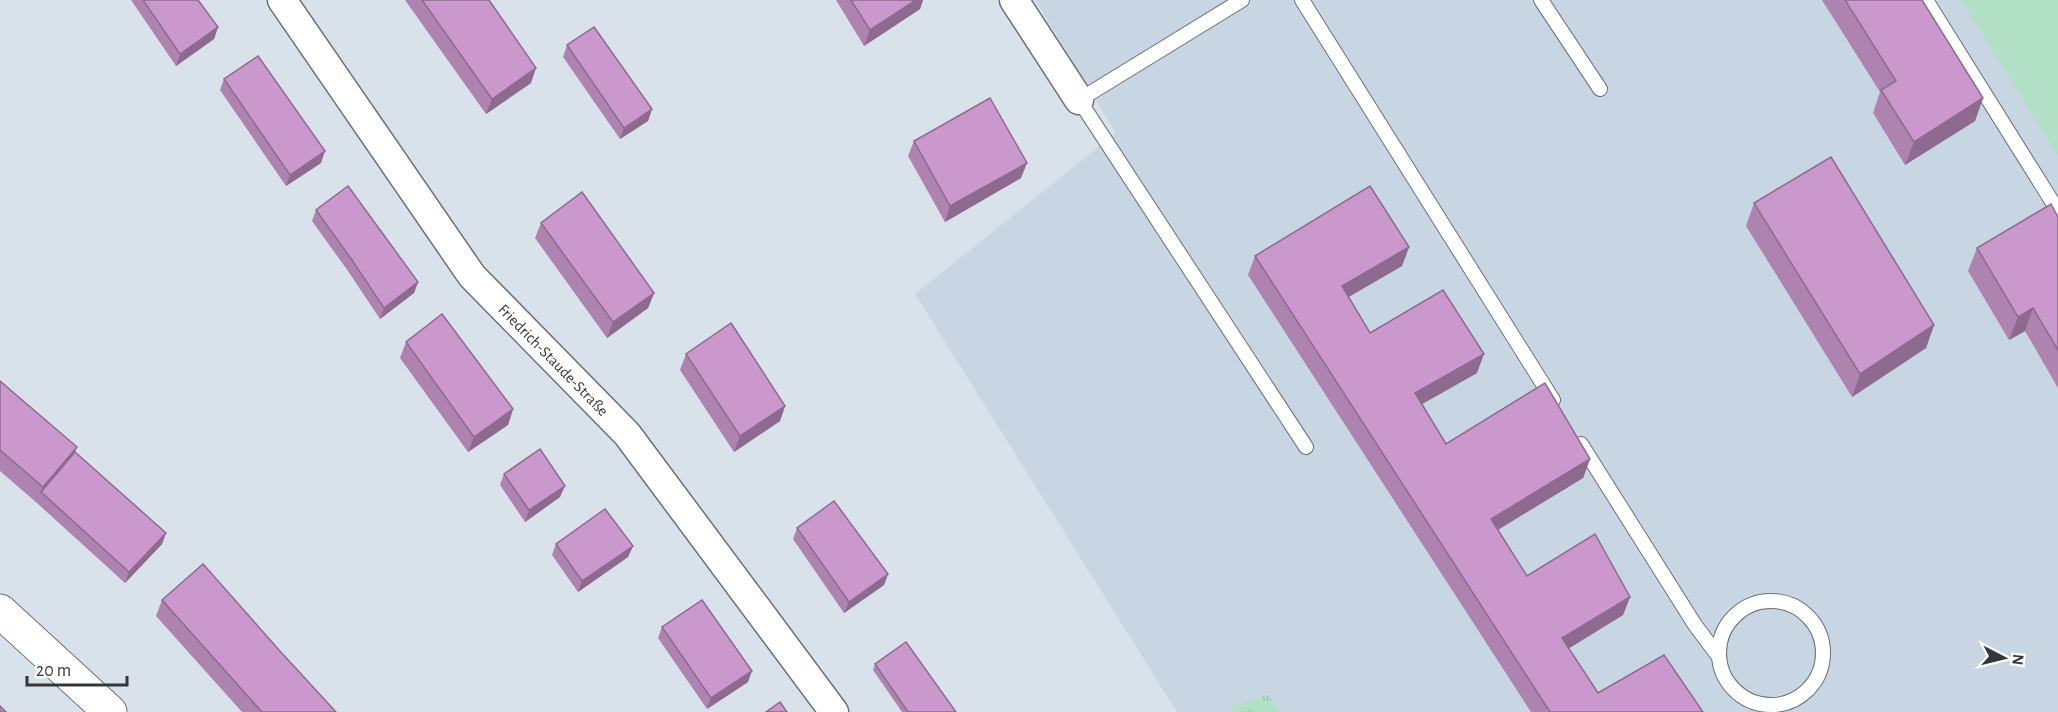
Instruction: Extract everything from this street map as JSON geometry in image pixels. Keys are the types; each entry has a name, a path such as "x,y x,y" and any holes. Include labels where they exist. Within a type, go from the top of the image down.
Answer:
{"main road":[{"path":"0,611 110,712"}],"street":[{"name":"Friedrich-Staude-Straße","path":"282,0 472,276 627,434 834,712"},
{"path":"1014,0 1079,100"}],"lane":[{"path":"1242,0 1079,100 1306,447"},
{"path":"1302,0 1562,414"},
{"path":"1541,0 1600,89"},
{"path":"1926,0 2058,211"},
{"path":"1574,434 1695,625 1719,657 1722,671 1729,684 1738,693 1749,700 1765,704 1782,703 1797,697 1814,682 1820,670 1822,646 1820,636 1809,617 1795,606 1781,601 1766,601 1747,606 1735,615 1725,629 1720,642 1719,657"}],"shaded area":[{"path":"1035,0 2058,0 2058,712 1177,712 915,294 1116,133"}],"green space":[{"path":"1961,0 2058,0 2058,156"},
{"path":"1268,695 1280,712 1231,712 1234,706"}],"building":[{"path":"143,0 198,0 218,27 180,54"},
{"path":"422,0 489,0 536,68 492,99"},
{"path":"851,0 916,0 870,30"},
{"path":"1845,0 1922,0 1983,98 1914,142 1881,90 1896,81"},
{"path":"594,27 652,109 624,128 567,45"},
{"path":"258,56 325,151 290,175 224,79"},
{"path":"990,98 1027,163 950,206 914,141"},
{"path":"1831,157 1934,325 1860,374 1754,203"},
{"path":"348,186 418,282 384,308 316,210"},
{"path":"1370,186 1409,247 1342,286 1370,333 1443,290 1484,354 1415,393 1446,444 1545,383 1590,459 1491,519 1527,576 1595,534 1630,597 1562,638 1598,693 1664,655 1703,712 1550,712 1255,256"},
{"path":"582,192 654,293 613,322 541,223"},
{"path":"2051,204 2058,217 2058,350 2033,308 2018,317 1977,248"},
{"path":"442,314 513,409 474,437 406,342"},
{"path":"731,323 785,406 740,436 686,354"},
{"path":"0,381 77,447 43,487 0,450"},
{"path":"540,449 565,486 529,510 504,474"},
{"path":"75,452 166,533 129,572 41,492"},
{"path":"834,501 888,574 849,602 797,528"},
{"path":"605,509 633,546 582,581 556,544"},
{"path":"203,564 336,712 262,712 162,600"},
{"path":"702,600 752,671 711,698 662,627"},
{"path":"906,642 956,712 908,712 875,664"},
{"path":"780,702 787,712 766,712"}]}
